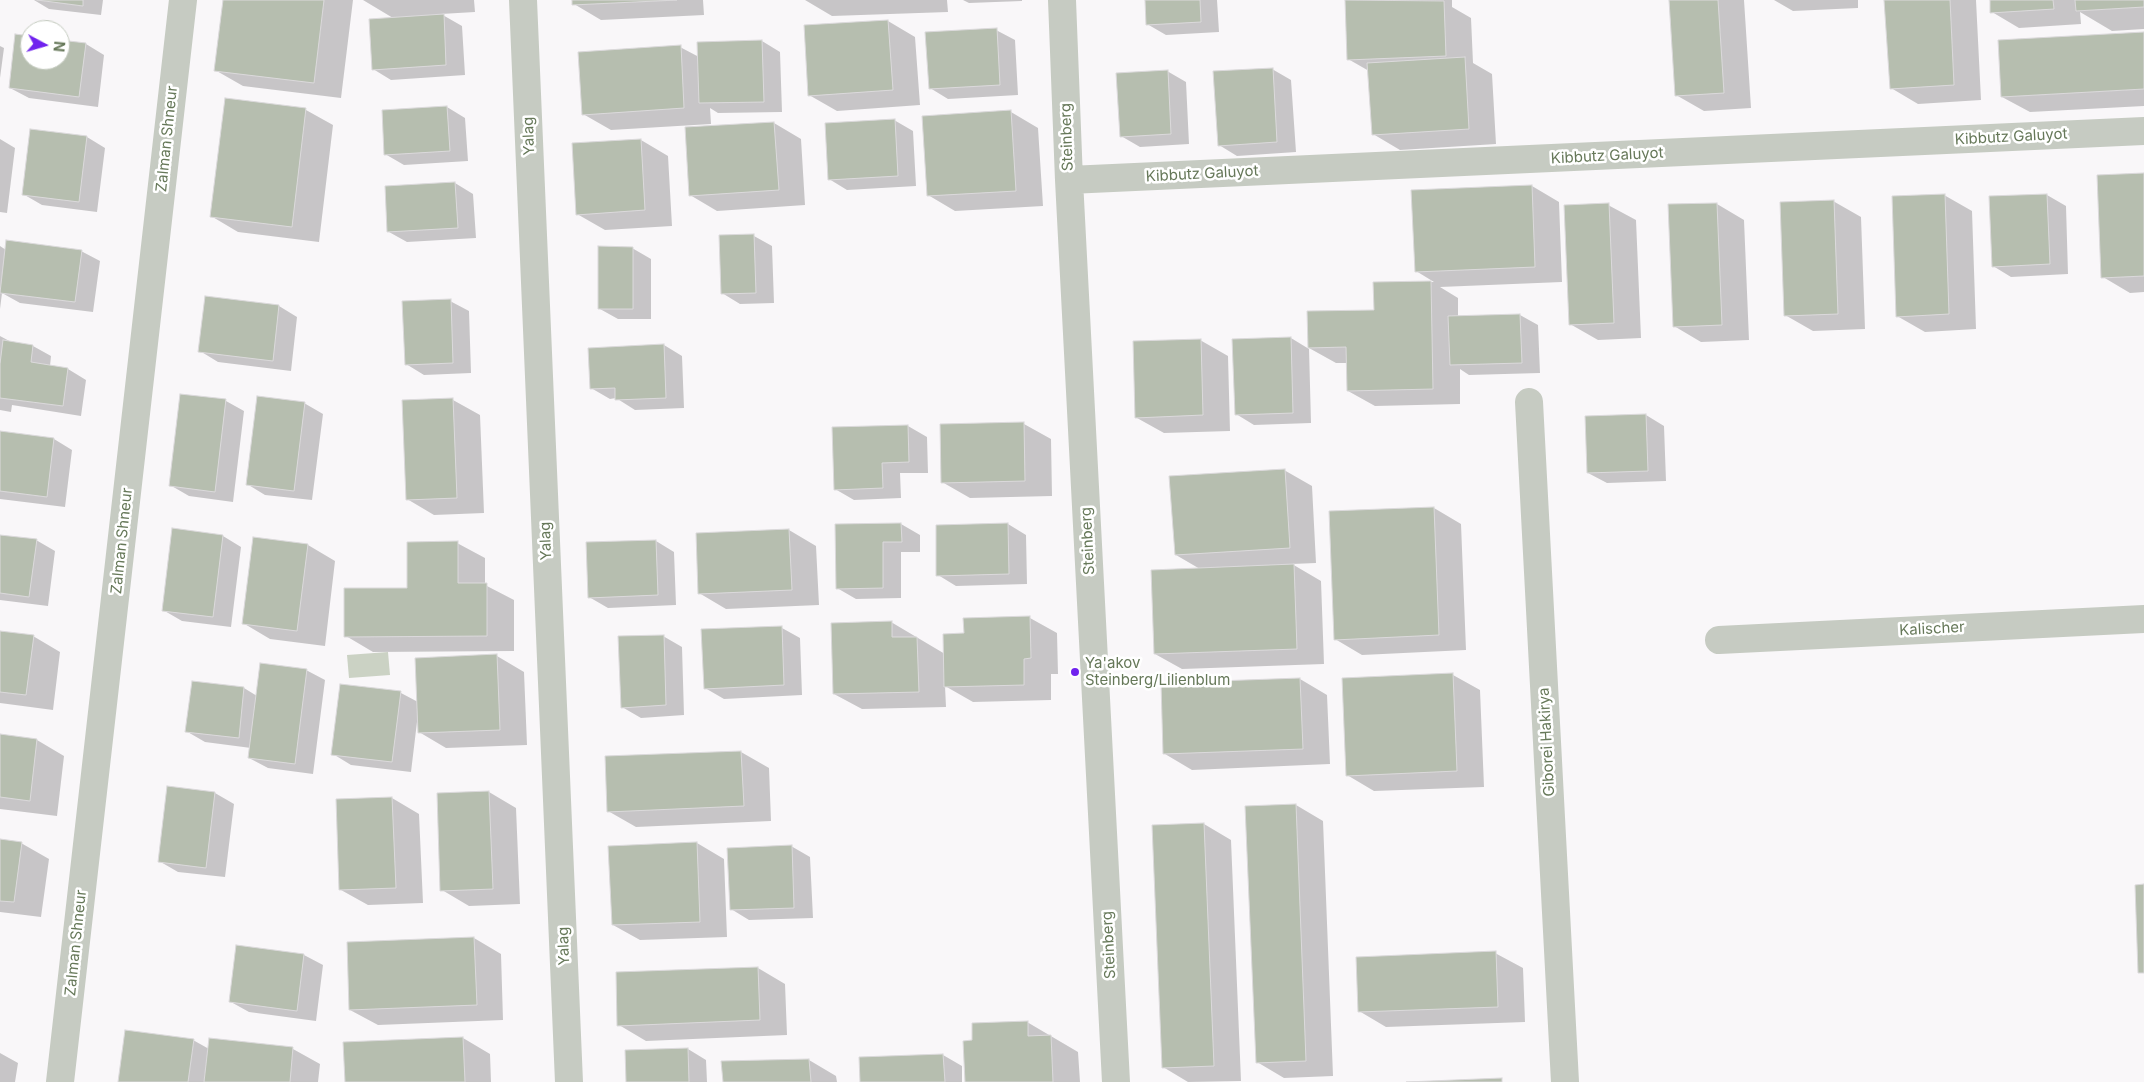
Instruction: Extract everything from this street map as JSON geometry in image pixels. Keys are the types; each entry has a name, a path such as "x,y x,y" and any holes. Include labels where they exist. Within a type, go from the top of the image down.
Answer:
{"street":[{"name":"Zalman Shneur","path":"60,1082 183,0"},
{"name":"Yalag","path":"524,0 570,1082"},
{"name":"Steinberg","path":"1062,0 1069,180 1116,1082"},
{"name":"Kibbutz Galuyot","path":"1069,180 2144,131"},
{"name":"Giborei Hakirya","path":"1529,402 1565,1082"},
{"name":"Kalischer","path":"1719,640 2144,619"}],"shaded area":[{"path":"388,652 390,675 349,678 347,655"}],"building":[{"path":"37,0 83,0 83,6"},
{"path":"223,0 324,0 314,83 214,71"},
{"path":"572,0 677,0 572,5"},
{"path":"1145,0 1200,0 1201,22 1146,25"},
{"path":"1345,0 1444,1 1446,56 1347,60"},
{"path":"1669,0 1718,0 1724,93 1675,96"},
{"path":"1884,0 1950,0 1954,85 1890,89"},
{"path":"1990,0 2053,0 2054,9 1990,13"},
{"path":"2075,0 2144,0 2144,7 2076,11"},
{"path":"444,14 446,65 372,70 369,19"},
{"path":"888,20 893,90 808,96 804,25"},
{"path":"997,28 1000,85 929,89 925,32"},
{"path":"2144,32 2144,89 2001,97 1998,40"},
{"path":"15,34 20,35 20,70 70,70 70,41 86,43 79,97 9,88"},
{"path":"762,40 764,102 699,103 697,42"},
{"path":"681,45 684,108 582,115 578,52"},
{"path":"1465,57 1469,129 1372,135 1367,63"},
{"path":"1273,68 1277,142 1218,146 1213,71"},
{"path":"1168,70 1171,134 1120,137 1116,73"},
{"path":"225,98 306,108 292,227 210,217"},
{"path":"447,106 450,151 384,155 382,110"},
{"path":"1011,110 1016,191 927,196 922,116"},
{"path":"895,119 898,176 828,180 825,123"},
{"path":"774,122 779,190 689,196 685,127"},
{"path":"30,129 87,136 79,202 22,195"},
{"path":"641,139 645,210 576,215 572,143"},
{"path":"2144,173 2144,276 2101,278 2097,175"},
{"path":"455,182 458,228 387,232 385,186"},
{"path":"1532,185 1535,267 1415,272 1411,190"},
{"path":"1945,194 1949,314 1896,317 1892,196"},
{"path":"2047,194 2050,264 1992,267 1989,196"},
{"path":"1834,200 1838,314 1784,316 1780,202"},
{"path":"1609,203 1614,323 1569,325 1564,205"},
{"path":"1717,203 1722,325 1673,327 1668,204"},
{"path":"754,234 756,293 721,294 719,235"},
{"path":"6,240 82,250 75,302 0,293"},
{"path":"598,246 633,247 633,309 598,309"},
{"path":"1431,281 1433,389 1347,391 1346,347 1308,348 1307,311 1374,310 1373,282"},
{"path":"205,296 279,305 273,361 198,352"},
{"path":"451,299 453,363 405,365 402,301"},
{"path":"1520,314 1522,363 1450,365 1448,316"},
{"path":"1291,337 1293,413 1235,415 1232,339"},
{"path":"1201,339 1203,415 1135,418 1133,341"},
{"path":"3,340 33,345 31,362 68,368 63,406 0,398 0,364"},
{"path":"664,344 666,398 615,400 615,388 590,389 588,348"},
{"path":"180,394 226,399 215,492 169,486"},
{"path":"257,396 305,402 294,491 246,485"},
{"path":"453,398 457,498 406,500 402,400"},
{"path":"1646,414 1648,471 1587,473 1585,416"},
{"path":"1024,422 1025,481 941,483 940,424"},
{"path":"908,425 909,462 882,463 883,488 834,490 832,427"},
{"path":"0,431 54,438 47,497 0,491"},
{"path":"1285,469 1290,548 1175,555 1169,476"},
{"path":"1434,507 1439,635 1334,640 1329,511"},
{"path":"901,523 902,542 883,542 883,588 836,589 835,524"},
{"path":"1008,523 1009,574 936,576 936,525"},
{"path":"172,528 223,535 213,617 162,611"},
{"path":"789,529 792,590 698,594 696,533"},
{"path":"0,535 37,539 29,597 0,593"},
{"path":"253,537 308,544 297,631 242,624"},
{"path":"656,540 658,595 588,598 586,542"},
{"path":"458,541 458,583 487,583 487,636 344,637 344,588 407,588 407,542"},
{"path":"1294,564 1297,649 1154,654 1151,570"},
{"path":"1030,616 1031,658 1024,659 1024,685 944,687 943,634 964,633 963,618"},
{"path":"892,621 892,637 917,637 919,692 833,694 831,623"},
{"path":"782,626 784,685 704,689 701,629"},
{"path":"0,631 34,635 26,695 0,692"},
{"path":"664,635 666,705 621,708 618,636"},
{"path":"497,654 500,730 418,733 415,658"},
{"path":"260,663 307,669 295,764 248,758"},
{"path":"1453,673 1457,771 1346,776 1342,678"},
{"path":"1300,678 1303,749 1163,754 1161,683"},
{"path":"192,681 244,687 239,738 185,732"},
{"path":"340,684 401,691 392,762 331,755"},
{"path":"0,734 37,739 30,801 0,797"},
{"path":"741,751 744,806 607,812 605,756"},
{"path":"167,786 215,792 206,868 158,862"},
{"path":"489,791 493,889 440,891 437,793"},
{"path":"392,797 396,888 339,890 336,799"},
{"path":"1296,804 1306,1061 1256,1063 1245,806"},
{"path":"1204,823 1214,1066 1162,1068 1152,825"},
{"path":"0,839 22,842 14,902 0,901"},
{"path":"697,842 700,922 612,925 608,846"},
{"path":"792,845 794,908 730,910 727,848"},
{"path":"2144,884 2144,973 2138,973 2135,885"},
{"path":"474,937 477,1005 349,1010 347,942"},
{"path":"236,945 304,954 297,1011 229,1002"},
{"path":"1496,951 1498,1007 1358,1012 1356,957"},
{"path":"758,967 760,1020 617,1026 616,972"},
{"path":"1028,1021 1028,1036 1051,1035 1053,1082 965,1082 963,1041 972,1040 972,1023"},
{"path":"125,1030 194,1039 188,1082 118,1082"},
{"path":"463,1037 465,1082 345,1082 343,1042"},
{"path":"209,1038 293,1047 290,1082 204,1082"},
{"path":"688,1048 689,1082 626,1082 625,1050"},
{"path":"943,1054 945,1082 860,1082 859,1057"},
{"path":"809,1059 811,1082 723,1082 721,1061"},
{"path":"1502,1078 1502,1082 1406,1082"}],"place":[{"name":"Ya'akov Steinberg/Lilienblum","path":"1075,672"}]}
